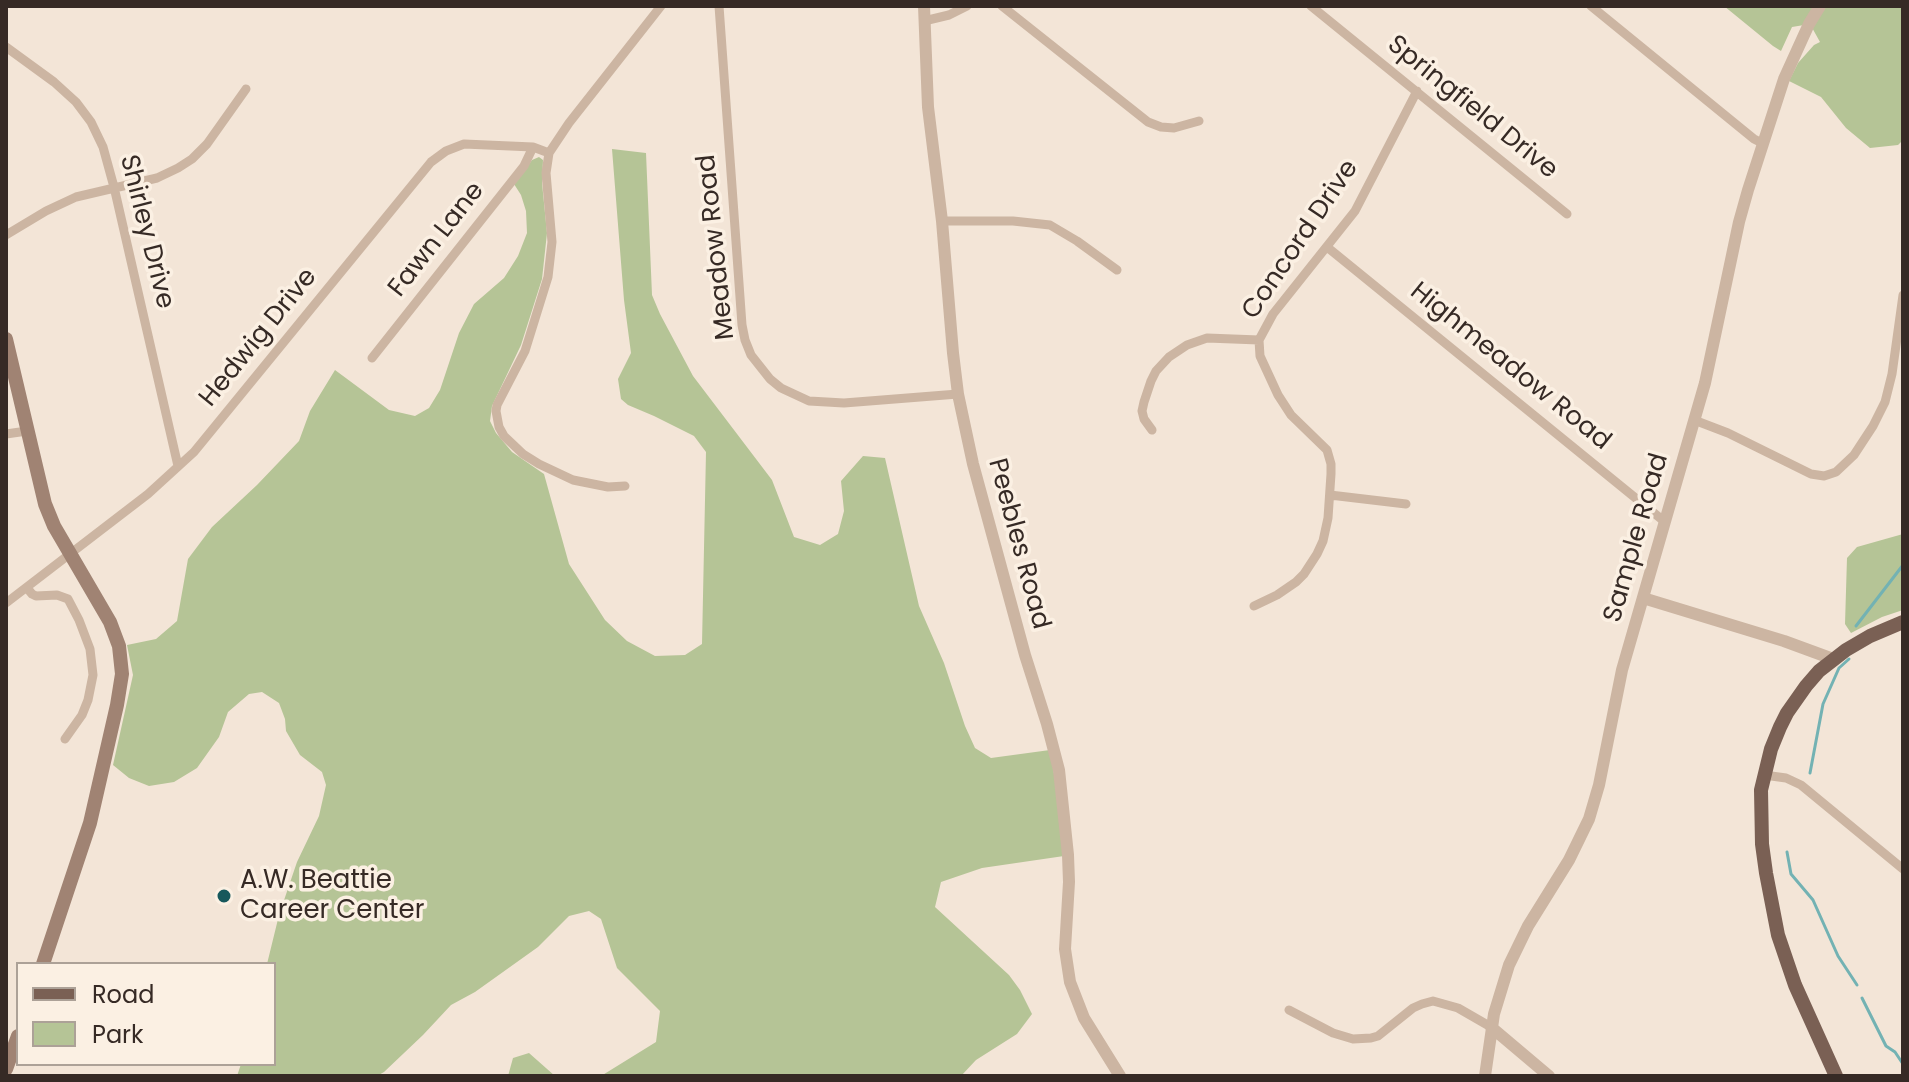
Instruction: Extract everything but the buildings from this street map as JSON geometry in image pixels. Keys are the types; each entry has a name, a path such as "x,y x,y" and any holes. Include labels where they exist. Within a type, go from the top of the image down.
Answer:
{"main road":[{"path":"6,339 45,504 54,526 93,589 114,631 121,655 120,692 90,823 44,962"},
{"path":"1836,1076 1795,985 1778,935 1762,844 1761,790 1771,749 1787,713 1806,686 1833,659 1870,636 1903,622"},
{"path":"6,1069 16,1042"}],"street":[{"path":"625,486 608,487 573,480 523,454 501,431 497,422 497,405 525,351 548,277 552,242 546,173 549,153 661,6"},
{"name":"Meadow Road","path":"719,6 742,325 751,355 764,373 781,388 809,401 844,403 958,394"},
{"name":"Peebles Road","path":"924,6 928,107 958,394 973,464 1059,770 1068,855 1065,949 1070,982 1084,1018 1120,1076"},
{"path":"924,21 949,15 967,6"},
{"path":"1002,6 1148,122 1174,128 1199,121"},
{"name":"Springfield Drive","path":"1311,6 1567,214"},
{"path":"1591,6 1762,143"},
{"name":"Sample Road","path":"1485,1076 1491,1027 1504,979 1517,947 1587,825 1599,785 1622,670 1713,347 1739,222 1789,67 1820,6"},
{"name":"Shirley Drive","path":"6,47 76,102 97,133 108,160 178,466"},
{"path":"6,235 76,197 157,178 178,168 207,144 246,89"},
{"name":"Concord Drive","path":"1254,606 1287,589 1310,565 1323,541 1328,518 1331,464 1327,450 1286,409 1264,368 1259,340 1273,314 1362,199 1417,91"},
{"name":"Hedwig Drive","path":"6,603 148,494 194,452 431,162 446,151 464,144 533,147 549,153"},
{"name":"Fawn Lane","path":"372,358 524,166 533,147"},
{"path":"942,221 1013,221 1050,225 1117,270"},
{"name":"Highmeadow Road","path":"1327,247 1665,522"},
{"path":"1694,420 1728,433 1811,474 1824,476 1836,472 1854,455 1885,402 1903,295"},
{"path":"1152,430 1144,419 1144,402 1156,371 1169,357 1187,345 1207,338 1259,340"},
{"path":"6,434 27,431"},
{"path":"1330,495 1406,504"},
{"path":"27,588 36,596 57,595 68,599 90,649 93,675 88,700 82,715 65,739"},
{"path":"1643,598 1833,659"},
{"path":"1764,775 1786,778 1801,785 1903,869"},
{"path":"1289,1010 1333,1033 1364,1039 1378,1036 1413,1008 1433,1001 1458,1008 1491,1027 1549,1076"}],"green space":[{"path":"1724,6 1903,6 1903,140 1898,145 1870,148 1846,128 1821,97 1789,81 1798,63 1820,42 1810,24 1792,27 1781,51"},
{"path":"612,149 646,153 652,295 693,376 772,480 794,537 820,545 838,534 844,511 841,481 863,456 885,458 919,606 975,748 991,758 1050,750 1064,856 982,868 941,882 935,907 1009,975 1032,1014 1017,1034 976,1060 961,1076 601,1076 656,1042 660,1011 617,968 601,919 589,911 569,916 538,947 475,992 451,1005 377,1076 237,1076 240,1066 276,1066 276,962 267,962 279,915 297,862 319,816 326,785 322,772 300,755 286,731 279,703 262,692 249,694 228,712 219,737 197,768 174,782 149,786 129,778 113,765 133,675 127,645 156,639 177,621 188,559 212,527 299,441 310,411 335,370 389,410 415,416 429,408 440,390 459,333 474,304 504,278 518,256 527,233 526,211 514,184 532,160 539,157 543,160 547,233 542,279 521,345 492,406 490,421 512,452 544,474 569,564 605,620 627,641 655,656 685,655 702,644 706,452 694,436 621,399 618,379 631,353"},
{"path":"1903,534 1903,610 1851,633 1845,624 1847,558 1857,547"},
{"path":"529,1053 555,1076 508,1076 513,1058"}],"waterway":[{"path":"1856,626 1903,565"},
{"path":"1810,773 1823,704 1839,668 1849,659"},
{"path":"1787,852 1791,874 1813,900 1838,956 1857,985"},
{"path":"1862,998 1886,1046 1895,1052 1903,1064"}],"place":[{"name":"A.W. Beattie Career Center","path":"224,896"}]}
